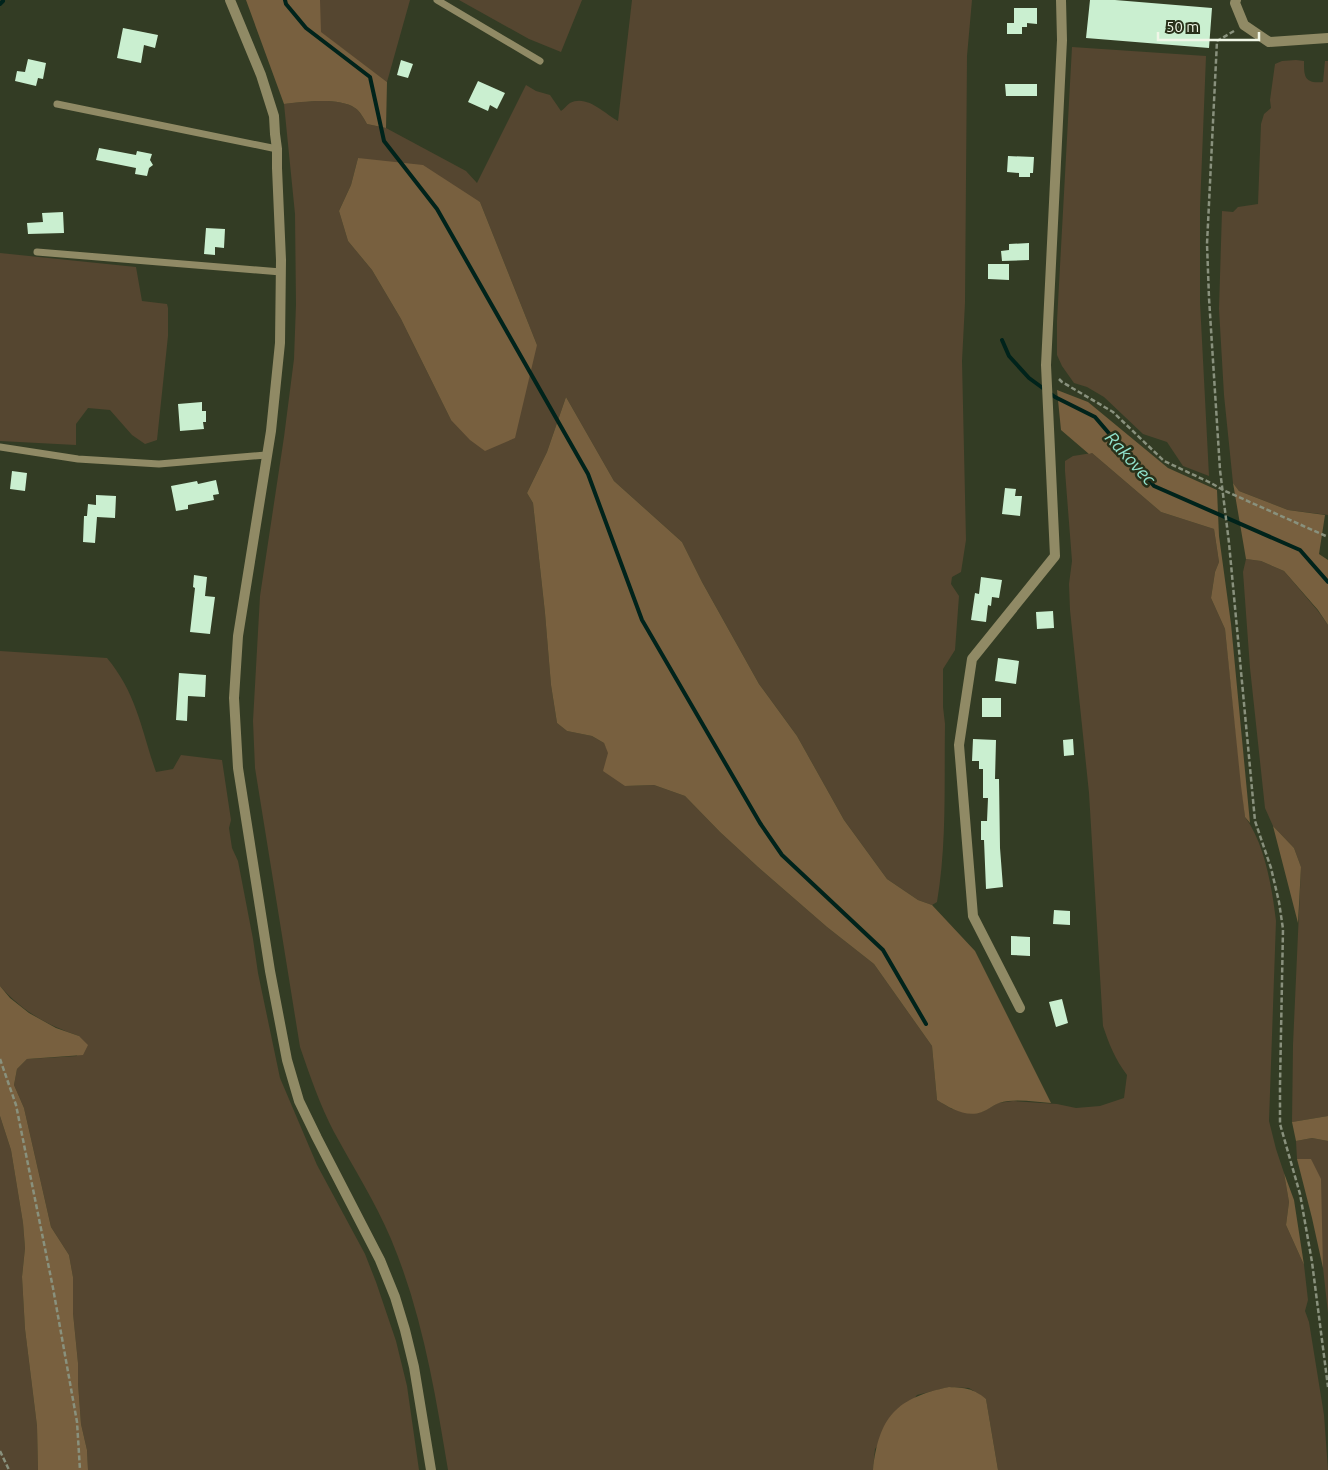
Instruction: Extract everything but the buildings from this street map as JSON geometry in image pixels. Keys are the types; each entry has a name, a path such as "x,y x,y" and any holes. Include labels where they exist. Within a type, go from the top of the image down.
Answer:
{"street":[{"path":"230,0 261,75 274,116 277,149 281,272 280,343 271,431 238,636 234,698 238,768 270,971 287,1060 299,1101 380,1260 401,1314 414,1366 431,1470"},
{"path":"1020,1008 973,916 959,745 972,659 1054,556 1046,365 1062,40 1061,0"},
{"path":"1236,0 1235,3 1244,25 1269,42 1328,38"}],"lane":[{"path":"437,0 540,62"},
{"path":"57,104 277,149"},
{"path":"37,252 281,272"},
{"path":"0,447 78,459 159,464 266,455"}],"path":[{"path":"1244,25 1217,41 1207,244 1209,298 1220,470 1229,542 1255,821 1271,868 1283,929 1280,1124 1300,1194 1312,1262 1328,1387"},
{"path":"1046,365 1062,382 1113,412 1164,461 1222,490 1328,537"},
{"path":"0,1059 16,1105 53,1288 78,1422 80,1470"},
{"path":"0,1451 9,1470"}],"shaded area":[{"path":"246,0 320,0 321,32 387,82 386,128 367,124 357,109 340,102 321,101 284,104"},
{"path":"320,0 410,0 387,82 320,32"},
{"path":"459,0 582,0 561,52 529,39"},
{"path":"632,0 972,0 967,56 965,303 962,361 966,540 961,572 952,577 951,584 959,596 955,650 943,669 945,724 944,813 942,858 937,902 932,905 918,900 887,879 844,820 797,736 759,684 682,542 614,481 566,397 547,452 527,493 533,503 551,685 557,723 567,731 592,736 604,743 625,786 654,785 685,796 758,867 827,927 874,964 932,1046 937,1100 952,1109 982,1112 998,1103 1013,1101 1057,1104 1076,1108 1100,1106 1124,1098 1127,1075 1113,1051 1103,1026 1089,793 1070,610 1069,584 1072,561 1065,461 1073,456 1092,453 1161,512 1214,529 1219,562 1215,572 1211,598 1225,629 1245,817 1263,853 1270,881 1276,921 1269,1121 1284,1173 1289,1202 1286,1225 1304,1265 1308,1300 1305,1311 1309,1322 1324,1415 1328,1470 998,1470 986,1399 969,1388 949,1387 917,1395 875,1449 873,1470 448,1470 426,1353 402,1267 378,1211 329,1122 300,1047 255,768 253,721 260,596 294,359 296,304 295,214 284,104 331,101 348,105 359,111 367,124 386,128 466,171 477,183 526,85 536,91 550,95 561,111 570,103 583,101 596,106 618,121","holes":["358,158 480,202 537,345 451,420 401,319 372,270 348,241 339,211 351,185"]},
{"path":"1072,47 1206,56 1200,208 1200,302 1209,476 1183,466 1167,442 1143,434 1104,397 1087,387 1074,383 1057,355 1057,321"},
{"path":"1282,61 1304,61 1306,78 1312,82 1323,82 1325,61 1328,61 1328,515 1288,510 1239,491 1233,483 1224,395 1219,309 1222,211 1233,212 1238,207 1258,204 1261,124 1264,114 1271,108 1270,100 1275,64"},
{"path":"358,158 423,165 480,202 537,345 515,438 485,451 470,440 451,420 401,319 372,270 348,241 339,211 351,185"},
{"path":"0,253 136,267 142,301 167,304 168,308 168,336 157,440 145,444 132,435 110,410 88,408 76,424 76,445 0,441"},
{"path":"1057,390 1088,402 1168,468 1217,490 1219,536 1231,624 1250,823 1245,817 1241,786 1225,629 1211,598 1215,572 1219,562 1214,529 1161,512 1092,453 1089,454 1061,430"},
{"path":"566,397 614,481 682,542 759,684 797,736 844,820 887,879 918,900 932,905 975,951 1051,1103 1011,1101 997,1104 976,1114 970,1114 958,1111 937,1100 932,1046 874,964 827,927 758,867 685,796 654,785 625,786 603,771 608,753 604,743 592,736 567,731 557,723 551,685 533,503 527,493 547,452"},
{"path":"1233,483 1239,491 1288,510 1325,515 1319,554 1328,560 1328,625 1318,610 1284,571 1261,561 1246,559"},
{"path":"1246,559 1261,561 1284,571 1328,625 1328,1116 1292,1122 1293,1045 1301,867 1294,848 1273,826 1265,808 1250,668 1243,572"},
{"path":"0,651 107,658 117,671 132,699 156,772 173,769 181,755 222,760 231,820 229,828 232,848 238,861 258,973 280,1078 317,1165 365,1254 376,1282 396,1341 407,1386 419,1470 88,1470 87,1450 81,1424 73,1313 73,1277 69,1255 51,1227 24,1108 14,1085 17,1069 27,1059 77,1056 79,1036 36,1017 0,986"},
{"path":"1273,826 1294,848 1301,867 1298,923"},
{"path":"0,986 10,998 29,1013 56,1028 79,1036 88,1045 83,1055 27,1059 17,1069 14,1085 24,1108 51,1227 69,1255 73,1277 73,1313 81,1424 87,1450 88,1470 38,1470 37,1426 25,1329 22,1277 25,1248 23,1223 11,1150 0,1116"},
{"path":"0,1116 11,1150 23,1223 25,1248 22,1277 25,1329 37,1426 38,1470 0,1470"},
{"path":"1328,1116 1328,1141 1312,1138 1296,1141 1292,1122"},
{"path":"1312,1138 1328,1141 1328,1313 1311,1159 1297,1159 1296,1141"},
{"path":"1297,1159 1311,1159 1321,1179 1323,1268 1312,1218"},
{"path":"1284,1173 1294,1200 1304,1265 1286,1225 1289,1202"},
{"path":"949,1387 969,1389 986,1399 998,1470 873,1470 880,1436 893,1413 903,1404 916,1397"}],"waterway":[{"path":"285,0 286,4 306,28 370,77 384,141 437,209 588,474 642,620 760,823 782,855 883,950 926,1024"},
{"path":"0,4 3,1"},
{"name":"Rakovec","path":"1002,340 1009,356 1029,378 1055,397 1095,417 1154,486 1300,550 1328,582"}]}
